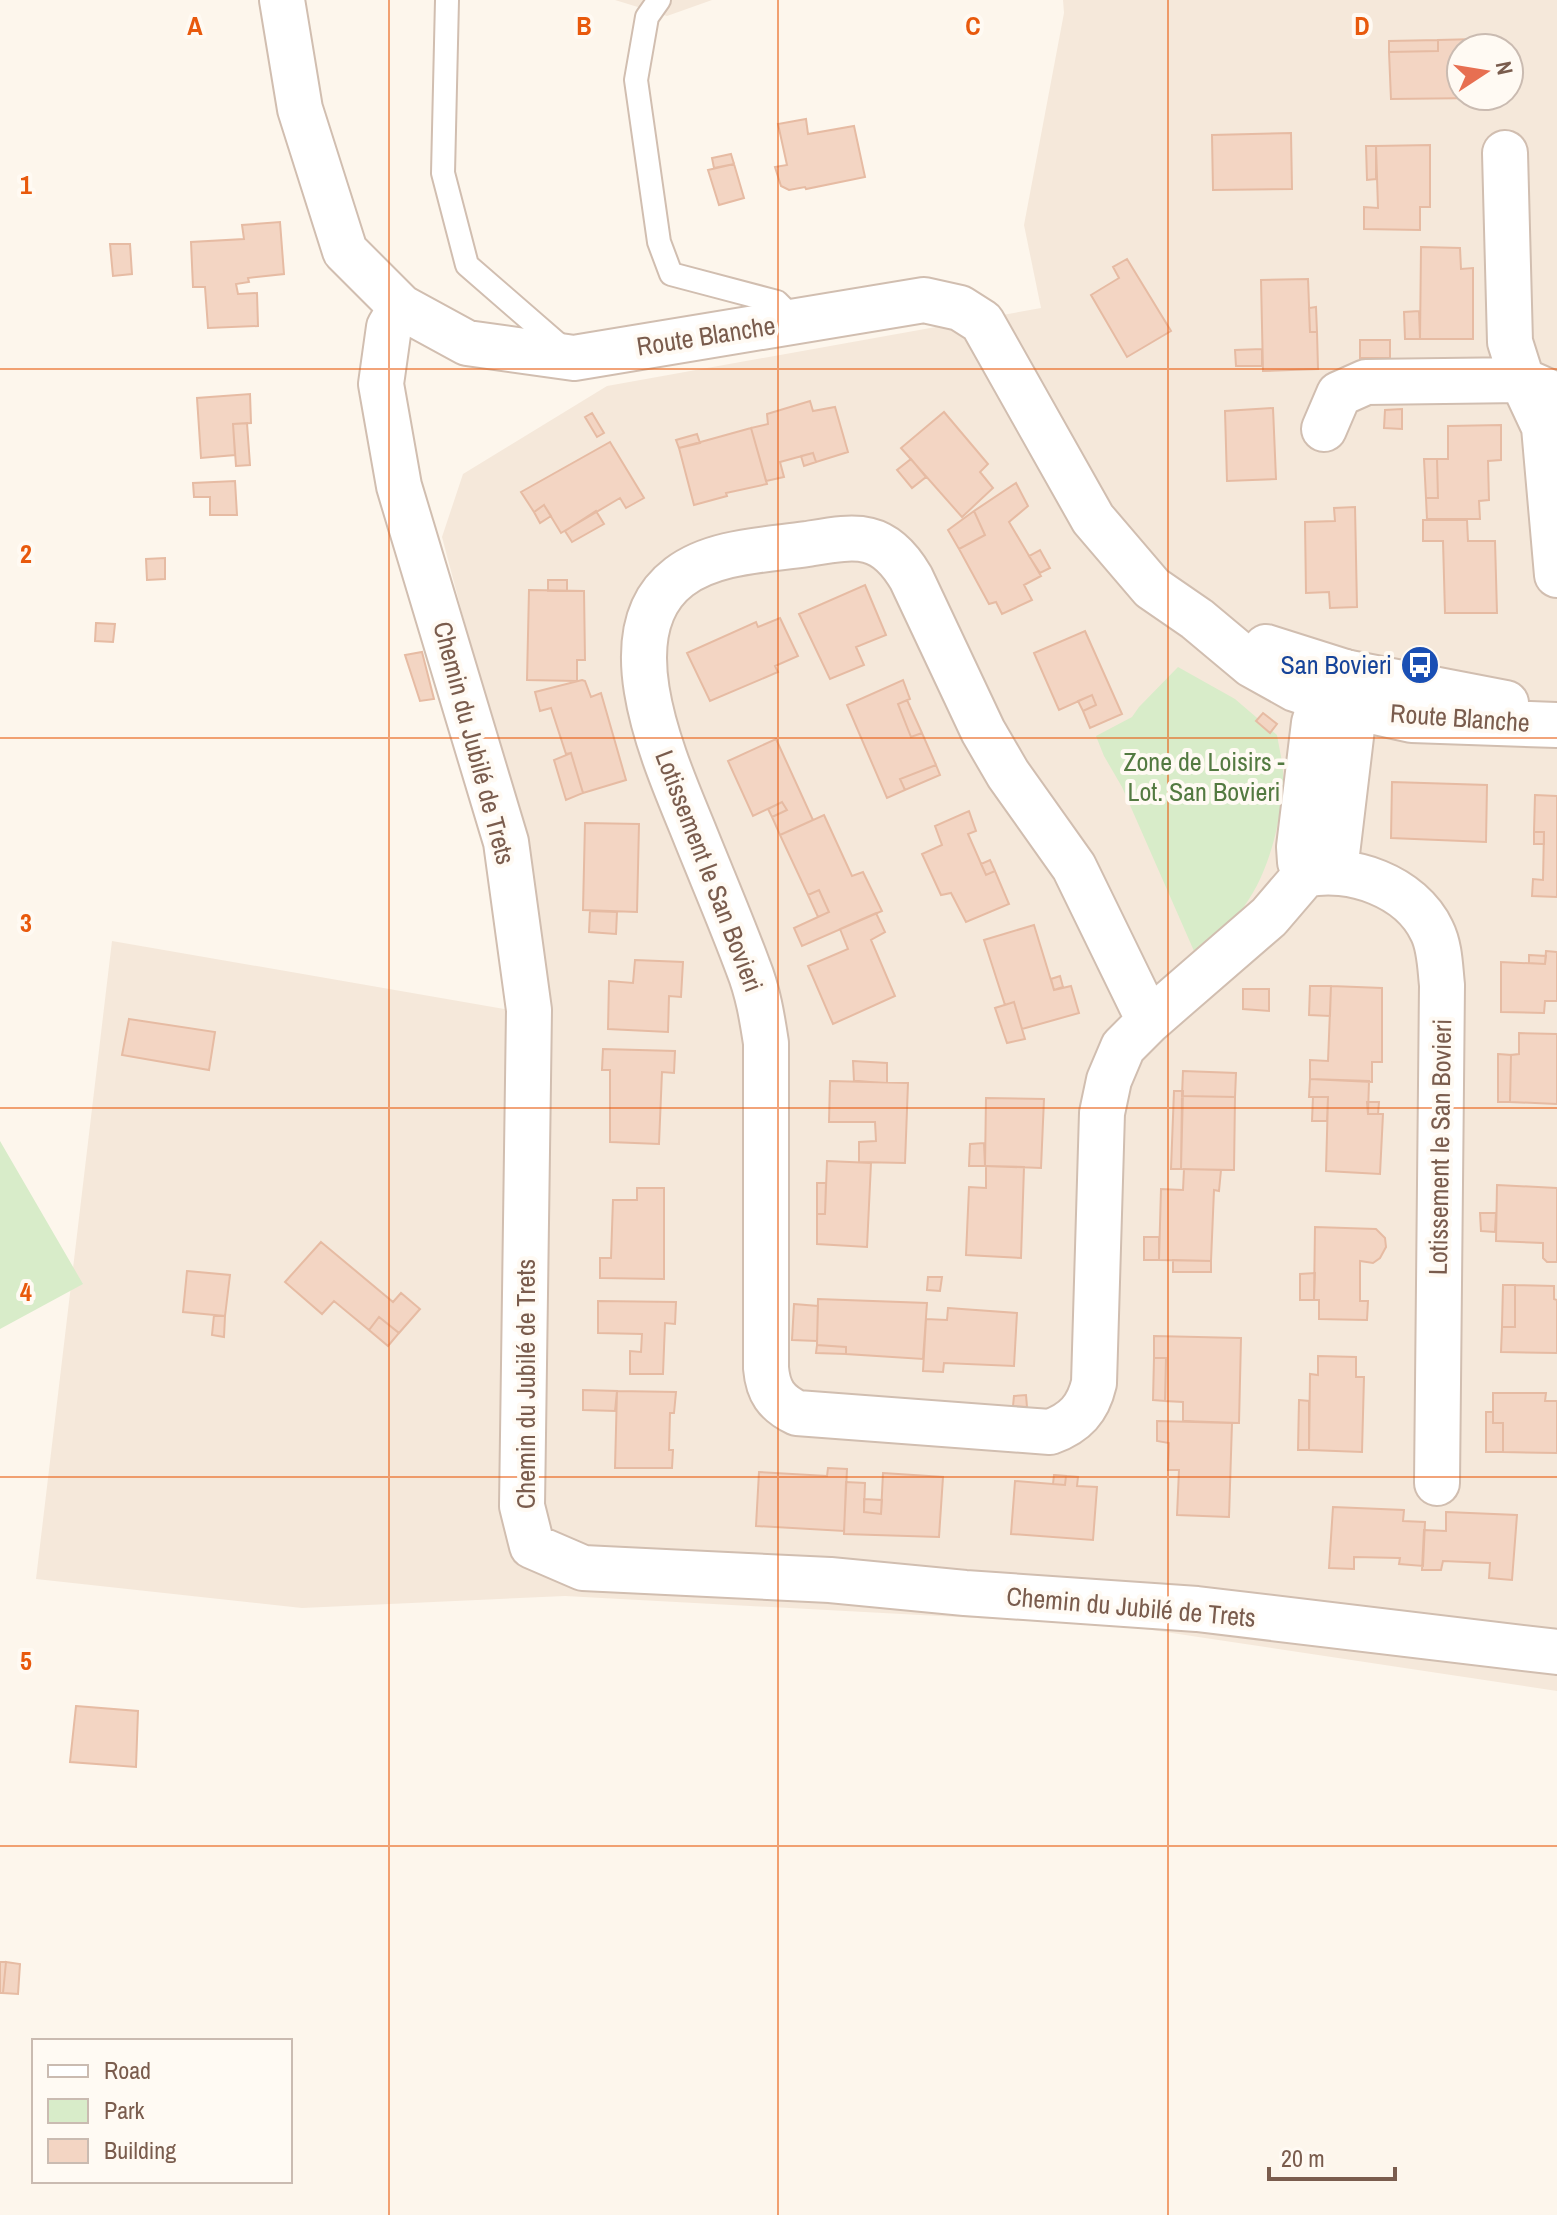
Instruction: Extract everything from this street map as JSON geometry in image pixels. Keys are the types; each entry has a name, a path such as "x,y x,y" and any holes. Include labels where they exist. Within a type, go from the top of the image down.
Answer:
{"street":[{"name":"Route Blanche","path":"282,0 300,109 345,251 401,307 467,343 574,358 924,300 960,308 982,322 1093,519 1152,588 1197,619 1303,660 1341,693 1412,720 1557,725"},
{"path":"1505,153 1510,342 1540,388 1557,575"},
{"name":"Chemin du Jubilé de Trets","path":"401,307 389,327 381,384 399,486 506,842 529,1010 522,1506 532,1546 583,1568 830,1580 1197,1609 1557,1652"},
{"path":"1324,429 1339,394 1366,382 1540,388"},
{"name":"Lotissement le San Bovieri","path":"1149,1021 1074,867 1008,774 983,731 899,558 884,547 850,537 721,558 678,577 651,612 646,632 644,662 650,711 666,762 750,970 760,1007 766,1043 766,1368 768,1384 783,1407 797,1413 1050,1432 1078,1417 1090,1401 1094,1383 1102,1113 1109,1080 1123,1047 1320,873 1365,877 1414,906 1432,930 1439,956 1442,985 1437,1483"},
{"name":"Route Blanche","path":"1341,693 1557,714"},
{"path":"1320,873 1300,862 1299,847 1314,723 1341,693"}],"lane":[{"path":"447,0 443,173 467,265 574,358"},
{"path":"659,0 647,17 636,80 659,242 671,274 777,302 796,321"}],"shaded area":[{"path":"615,0 712,0 667,16"},
{"path":"1063,0 1557,0 1557,1691 1125,1626 565,1596 302,1608 36,1579 112,941 551,1017 530,870 442,537 463,474 607,386 1041,308 1024,225 1064,13"}],"green space":[{"name":"Zone de Loisirs - Lot. San Bovieri","path":"1178,667 1235,699 1277,735 1283,771 1277,827 1259,882 1226,928 1194,951 1122,787 1096,736 1132,717"},
{"path":"0,1141 83,1284 0,1329"}],"building":[{"path":"1438,40 1445,40 1445,98 1391,99 1389,52 1438,51"},
{"path":"1438,40 1438,51 1389,52 1389,41"},
{"path":"806,119 808,134 854,126 865,177 806,189 789,190 781,186 775,167 787,165 778,124"},
{"path":"1291,133 1292,189 1213,190 1212,135"},
{"path":"1430,145 1430,207 1420,207 1420,230 1364,229 1364,207 1378,208 1376,146"},
{"path":"1366,146 1376,146 1376,179 1367,180"},
{"path":"731,154 734,164 714,168 712,158"},
{"path":"734,164 744,198 719,205 708,170"},
{"path":"280,222 284,274 248,278 249,282 236,284 238,294 257,293 258,326 208,328 205,287 193,287 191,242 244,239 242,225"},
{"path":"110,244 130,244 132,274 113,276"},
{"path":"1421,247 1460,248 1461,269 1473,268 1473,339 1420,339"},
{"path":"1127,259 1171,331 1127,357 1091,295 1119,278 1113,267"},
{"path":"1308,279 1310,332 1317,332 1318,369 1263,371 1261,280"},
{"path":"1316,307 1317,332 1310,332 1309,308"},
{"path":"1419,311 1420,339 1405,339 1404,312"},
{"path":"1360,340 1390,340 1390,358 1360,358"},
{"path":"1262,349 1262,366 1236,366 1235,350"},
{"path":"250,394 251,423 233,424 235,455 201,458 197,398"},
{"path":"810,401 813,411 835,407 848,452 816,462 813,453 780,462 784,477 766,481 751,428 768,424 767,414"},
{"path":"1273,408 1276,479 1227,481 1225,411"},
{"path":"1402,409 1402,429 1384,428 1385,410"},
{"path":"944,412 988,464 980,472 993,488 962,517 901,448"},
{"path":"592,413 604,433 597,437 585,417"},
{"path":"247,423 250,465 236,466 233,424"},
{"path":"1501,425 1501,460 1488,461 1489,500 1479,501 1480,519 1427,519 1426,498 1438,498 1437,459 1448,459 1448,426"},
{"path":"751,428 767,484 726,493 727,496 694,505 679,448"},
{"path":"697,434 700,443 679,448 676,440"},
{"path":"610,442 644,498 626,508 620,498 561,533 544,505 534,512 521,492"},
{"path":"813,453 816,462 804,466 801,456"},
{"path":"911,459 926,477 912,488 897,470"},
{"path":"1424,459 1437,459 1438,498 1426,498"},
{"path":"235,481 237,515 210,515 210,497 194,497 193,483"},
{"path":"1016,483 1028,506 1009,522 1041,576 1024,585 1032,600 1002,614 996,602 989,604 959,549 985,535 974,511"},
{"path":"544,505 551,516 540,523 534,512"},
{"path":"1355,507 1357,607 1330,608 1329,592 1306,593 1305,522 1335,521 1334,508"},
{"path":"596,511 604,524 572,542 565,531"},
{"path":"974,511 985,535 959,549 948,530"},
{"path":"1423,520 1467,520 1468,541 1495,541 1497,613 1445,613 1443,541 1423,541"},
{"path":"1040,550 1050,568 1040,573 1029,556"},
{"path":"165,558 165,579 147,580 146,559"},
{"path":"548,580 567,580 567,591 548,591"},
{"path":"865,585 886,635 856,647 864,665 830,679 799,614"},
{"path":"529,590 584,591 585,660 577,660 577,681 527,680"},
{"path":"780,618 798,656 775,666 778,672 710,701 687,653 756,622 758,627"},
{"path":"96,623 115,624 113,642 95,641"},
{"path":"1085,631 1122,714 1090,728 1083,711 1096,705 1092,695 1059,710 1034,653"},
{"path":"422,652 434,699 420,701 405,655"},
{"path":"582,680 591,697 601,693 626,780 583,793 571,753 566,754 551,708 540,711 535,692"},
{"path":"903,680 910,699 898,704 911,737 922,733 936,765 900,779 905,790 887,798 847,705"},
{"path":"1092,695 1096,705 1083,711 1078,701"},
{"path":"907,700 922,733 911,737 898,704"},
{"path":"1263,713 1277,724 1270,733 1256,721"},
{"path":"776,739 813,820 780,835 772,817 787,810 782,802 753,816 728,761"},
{"path":"571,753 583,793 566,800 554,760"},
{"path":"936,765 940,775 905,790 900,779"},
{"path":"1392,782 1487,785 1486,842 1391,838"},
{"path":"1535,795 1557,796 1557,897 1532,896 1533,879 1543,880 1544,832 1534,832"},
{"path":"782,802 787,810 772,817 768,809"},
{"path":"969,811 976,831 968,834 986,875 995,871 1009,904 966,922 951,893 941,895 922,854 942,845 935,826"},
{"path":"824,815 852,876 863,872 882,911 802,946 794,928 829,912 819,890 808,895 780,835"},
{"path":"585,823 639,824 637,912 583,910"},
{"path":"1534,832 1544,832 1544,844 1534,844"},
{"path":"990,860 995,871 986,875 981,864"},
{"path":"819,890 829,912 818,917 808,895"},
{"path":"590,911 617,912 616,934 589,932"},
{"path":"876,913 885,932 871,940 895,996 833,1024 808,966 848,949 840,929"},
{"path":"1034,925 1054,990 1071,986 1079,1013 1022,1029 1014,1002 1005,1005 984,940"},
{"path":"1546,951 1557,952 1557,1001 1545,1001 1544,1013 1501,1012 1501,962 1545,964"},
{"path":"1529,955 1546,956 1545,964 1529,963"},
{"path":"635,960 683,962 681,997 669,996 668,1032 608,1029 609,981 633,983"},
{"path":"1060,976 1063,987 1054,990 1051,979"},
{"path":"1310,986 1331,986 1330,1016 1309,1015"},
{"path":"1331,986 1382,988 1382,1062 1372,1062 1372,1082 1310,1079 1310,1060 1328,1061"},
{"path":"1243,989 1269,989 1269,1011 1243,1009"},
{"path":"1014,1002 1025,1039 1007,1043 995,1008"},
{"path":"129,1019 215,1032 209,1070 122,1055"},
{"path":"1519,1033 1557,1034 1557,1104 1510,1102 1511,1055 1519,1054"},
{"path":"603,1049 675,1051 674,1073 662,1072 659,1144 610,1142 610,1070 602,1070"},
{"path":"1498,1054 1511,1055 1510,1102 1498,1102"},
{"path":"853,1061 887,1063 887,1083 854,1081"},
{"path":"1183,1071 1236,1073 1235,1097 1182,1096"},
{"path":"1310,1079 1369,1081 1368,1114 1383,1114 1380,1174 1326,1171 1328,1097 1309,1097"},
{"path":"830,1081 908,1083 905,1163 859,1162 859,1142 876,1141 875,1122 829,1122"},
{"path":"1174,1091 1183,1091 1181,1169 1171,1169"},
{"path":"1182,1096 1235,1097 1234,1170 1181,1169"},
{"path":"1313,1097 1328,1097 1327,1121 1312,1121"},
{"path":"986,1098 1044,1099 1041,1168 985,1166"},
{"path":"1367,1102 1379,1102 1378,1114 1368,1114"},
{"path":"984,1143 985,1166 969,1166 970,1144"},
{"path":"827,1161 871,1163 867,1247 817,1244 817,1214 825,1214"},
{"path":"986,1166 1024,1167 1021,1258 966,1255 969,1187 986,1188"},
{"path":"1184,1169 1221,1170 1219,1191 1214,1190 1211,1261 1159,1260 1161,1189 1183,1190"},
{"path":"817,1183 826,1183 825,1214 817,1214"},
{"path":"1497,1185 1557,1188 1557,1262 1547,1262 1543,1258 1543,1243 1496,1241"},
{"path":"637,1188 664,1188 664,1279 600,1278 600,1258 611,1258 613,1200 637,1200"},
{"path":"1480,1213 1496,1213 1495,1232 1481,1231"},
{"path":"1315,1227 1376,1229 1385,1238 1386,1247 1380,1258 1373,1263 1360,1261 1360,1301 1368,1301 1367,1320 1319,1319 1319,1300 1314,1300"},
{"path":"1144,1237 1159,1237 1159,1260 1144,1260"},
{"path":"321,1242 393,1302 401,1293 420,1309 399,1333 379,1317 369,1330 334,1301 322,1314 285,1282"},
{"path":"1173,1260 1211,1261 1211,1272 1173,1272"},
{"path":"187,1271 230,1275 225,1316 183,1312"},
{"path":"1315,1273 1314,1300 1300,1300 1300,1274"},
{"path":"928,1277 942,1277 940,1291 927,1290"},
{"path":"1503,1285 1515,1285 1515,1327 1502,1327"},
{"path":"1515,1285 1554,1286 1557,1353 1501,1352 1502,1327 1515,1327"},
{"path":"818,1299 927,1303 923,1359 846,1354 846,1347 817,1345"},
{"path":"598,1301 676,1302 675,1324 665,1323 663,1374 630,1374 630,1351 641,1352 642,1334 598,1333"},
{"path":"794,1304 818,1306 817,1341 792,1340"},
{"path":"948,1308 1017,1313 1014,1366 944,1363 943,1372 923,1371 926,1319 947,1320"},
{"path":"214,1315 225,1316 224,1337 212,1335"},
{"path":"379,1317 399,1333 388,1346 369,1330"},
{"path":"1154,1336 1241,1338 1239,1423 1183,1421 1183,1402 1165,1401 1166,1358 1154,1358"},
{"path":"817,1345 846,1347 846,1354 816,1353"},
{"path":"1318,1356 1356,1357 1356,1377 1364,1377 1362,1452 1309,1450 1310,1374 1318,1375"},
{"path":"1154,1358 1166,1358 1165,1401 1153,1400"},
{"path":"583,1390 617,1391 615,1411 583,1410"},
{"path":"617,1391 676,1392 674,1413 670,1413 672,1468 615,1468"},
{"path":"1493,1393 1546,1393 1545,1401 1557,1401 1557,1453 1503,1452 1503,1423 1493,1423"},
{"path":"1026,1395 1027,1407 1013,1406 1014,1396"},
{"path":"1299,1400 1309,1401 1309,1450 1298,1450"},
{"path":"1486,1412 1493,1412 1493,1423 1503,1423 1503,1452 1486,1452"},
{"path":"1157,1421 1232,1423 1229,1517 1177,1515 1179,1470 1168,1470 1169,1443 1157,1441"},
{"path":"828,1468 847,1469 844,1531 756,1526 759,1472 827,1476"},
{"path":"883,1473 943,1477 939,1537 844,1534 846,1482 865,1483 864,1512 881,1514"},
{"path":"1054,1475 1066,1476 1065,1485 1053,1484"},
{"path":"1066,1476 1078,1477 1077,1486 1097,1487 1093,1540 1011,1534 1015,1481 1065,1485"},
{"path":"864,1499 882,1500 881,1514 864,1512"},
{"path":"1333,1507 1404,1510 1403,1521 1425,1522 1423,1566 1399,1564 1400,1558 1354,1557 1354,1569 1329,1568"},
{"path":"1446,1512 1517,1515 1512,1580 1489,1578 1490,1563 1443,1561 1441,1570 1422,1570 1424,1530 1446,1531"},
{"path":"76,1706 138,1711 136,1767 70,1762"},
{"path":"0,1962 6,1962 3,1993 0,1993"},
{"path":"6,1962 20,1964 18,1994 3,1993"}],"place":[{"name":"San Bovieri","path":"1420,665"}]}
